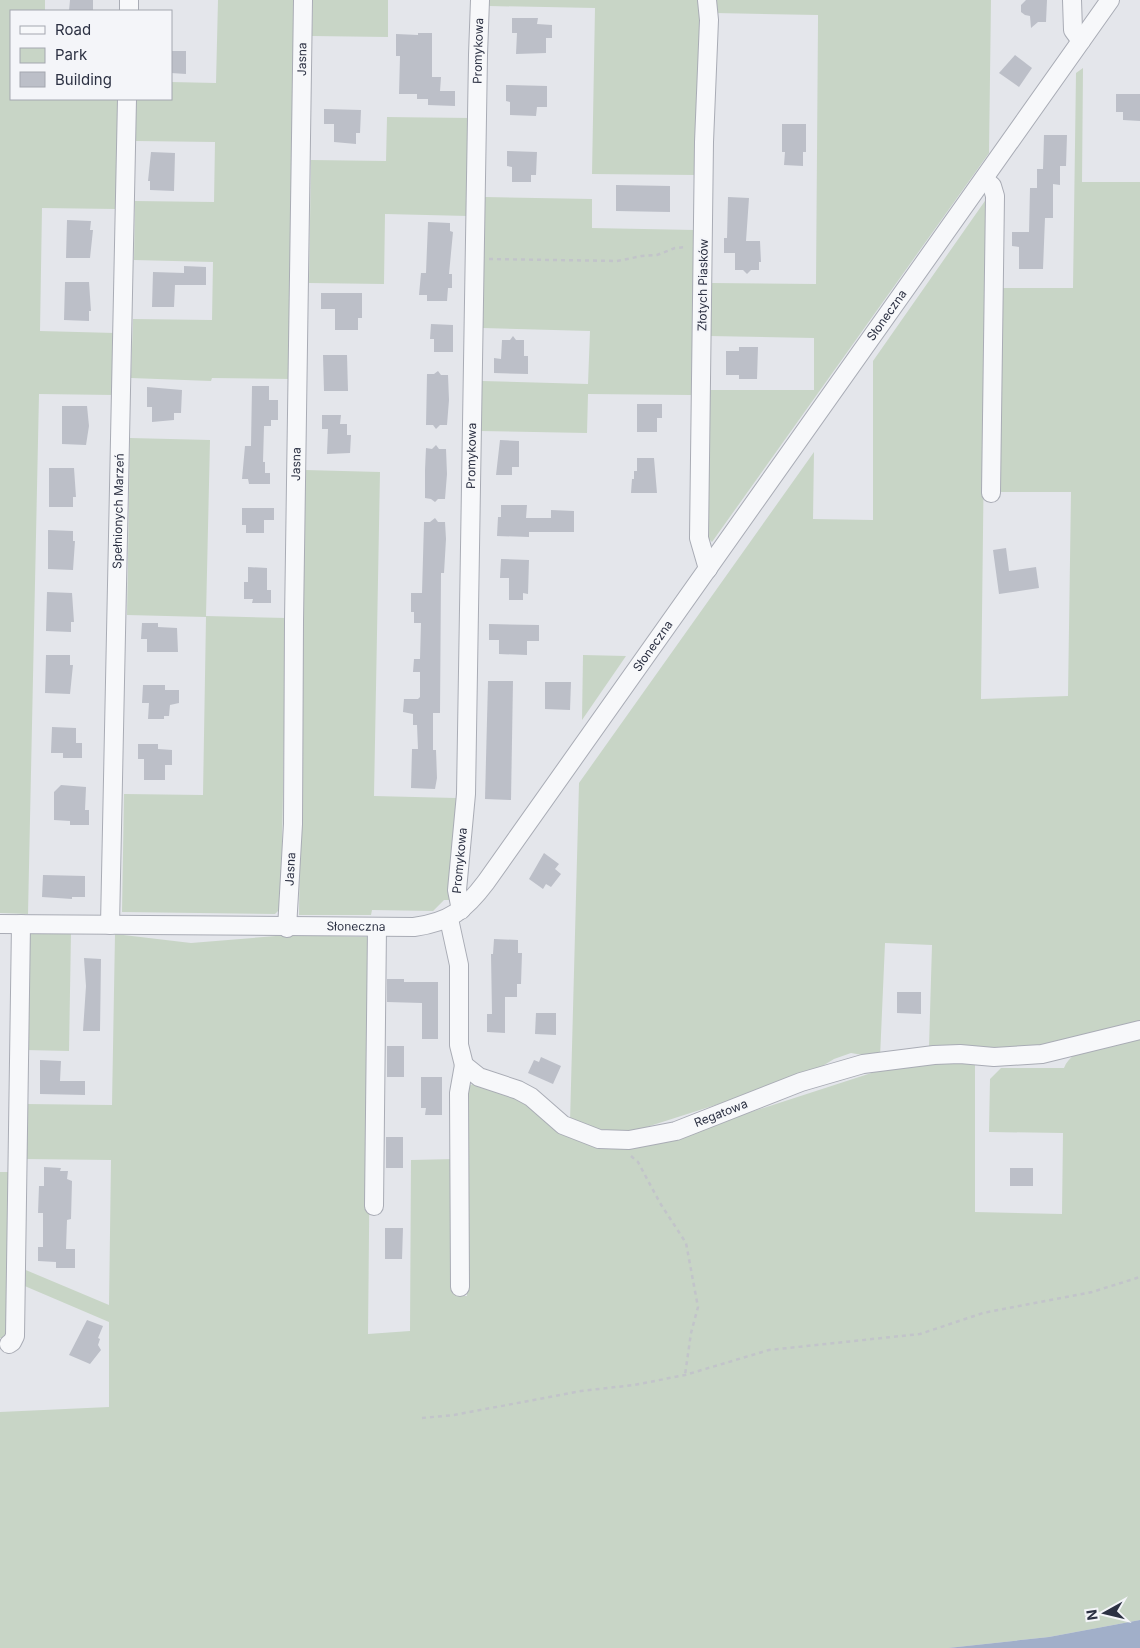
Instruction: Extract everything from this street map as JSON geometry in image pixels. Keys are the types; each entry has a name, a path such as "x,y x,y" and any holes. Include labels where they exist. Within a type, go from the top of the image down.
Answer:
{"street":[{"name":"Jasna","path":"287,928 293,824 303,0"},
{"name":"Promykowa","path":"455,915 466,794 480,0"},
{"name":"Złotych Piasków","path":"707,0 699,538 708,569"},
{"path":"1072,0 1073,30 1081,40"},
{"name":"Słoneczna","path":"0,924 287,928 414,927 455,915 486,882 1110,0"},
{"name":"Spełnionych Marzeń","path":"110,925 127,100"},
{"path":"984,179 992,186 995,196 991,493"},
{"path":"455,915 459,965 459,1045 464,1065 460,1093 460,1287"},
{"path":"8,1344 12,1342 15,1336 21,924"},
{"path":"374,1206 377,927"},
{"name":"Regatowa","path":"464,1065 479,1077 518,1090 531,1097 563,1125 585,1135 611,1140 629,1140 676,1131 801,1082 863,1064 934,1055 960,1054 994,1057 1042,1054 1140,1030"}],"path":[{"path":"474,258 617,261 642,256 657,256 676,248 703,245"},
{"path":"611,1140 638,1162 660,1203 686,1244 698,1307 691,1333 685,1375"},
{"path":"422,1418 454,1415 505,1404 685,1375 769,1350 920,1334 983,1313 1092,1292 1140,1278"}],"green space":[{"path":"0,0 45,0 45,10 10,10 10,100 120,100 116,209 42,208 40,331 115,333 114,395 39,394 28,914 0,913"},
{"path":"218,0 297,0 291,379 212,378 211,381 131,378 133,319 212,320 213,262 134,260 135,201 214,202 215,142 136,141 136,100 172,100 172,82 216,83"},
{"path":"313,0 388,0 388,37 312,36"},
{"path":"489,0 702,0 696,175 592,174 595,8 489,6"},
{"path":"715,0 991,0 989,153 712,542 706,536 709,390 814,390 814,338 709,336 711,283 816,284 818,21 818,15 715,13"},
{"path":"1083,68 1082,182 1140,182 1140,1022 1030,1049 929,1048 932,945 885,943 880,1058 851,1053 834,1059 806,1076 631,1132 581,1128 570,1123 579,783 814,452 813,519 873,520 873,361 987,198 981,699 1068,696 1071,492 999,492 999,288 1073,288 1076,73"},
{"path":"387,117 470,118 468,216 385,214 384,284 309,283 311,160 386,161"},
{"path":"485,197 592,199 592,228 695,230 691,395 588,394 587,433 480,431 482,381 588,384 590,331 483,328"},
{"path":"130,438 210,440 206,616 286,618 281,908 275,914 122,912 124,794 203,795 206,617 127,615"},
{"path":"305,470 380,472 374,796 456,798 449,900 444,900 433,911 372,910 371,915 299,915"},
{"path":"583,655 626,656 582,720"},
{"path":"27,933 71,933 69,1051 25,1050"},
{"path":"115,934 191,943 288,935 372,937 368,1334 410,1331 411,1160 455,1159 456,1296 467,1296 465,1095 468,1087 475,1082 530,1103 572,1136 677,1136 896,1065 929,1059 975,1063 975,1212 1062,1214 1063,1133 989,1132 990,1079 1001,1068 1064,1068 1069,1060 1086,1049 1140,1035 1140,1620 1049,1637 948,1648 0,1648 0,1412 109,1407 109,1322 20,1284 21,1268 109,1305 111,1160 24,1159 25,1104 112,1105"},
{"path":"0,1172 11,1172 9,1338 0,1338"}],"water":[{"path":"1140,1620 1140,1648 948,1648 1049,1637"}],"building":[{"path":"70,0 93,0 93,10 69,10"},
{"path":"1026,0 1047,0 1046,22 1038,22 1031,28 1030,16 1021,12 1021,5"},
{"path":"512,18 538,18 537,24 552,25 552,38 546,38 546,53 516,54 517,33 512,33"},
{"path":"418,33 432,33 432,77 441,77 440,91 455,91 455,106 428,105 428,99 417,99 417,94 399,94 400,56 396,56 396,34 418,35"},
{"path":"172,51 186,51 186,74 172,73"},
{"path":"1015,55 1032,68 1019,87 999,73"},
{"path":"506,85 547,86 547,107 537,107 536,116 510,115 510,102 506,101"},
{"path":"1116,94 1140,94 1140,121 1123,120 1123,112 1116,112"},
{"path":"324,109 361,110 360,133 356,133 356,144 334,142 334,124 324,124"},
{"path":"782,124 806,124 806,152 803,152 803,166 784,165 785,152 782,152"},
{"path":"1044,135 1067,135 1066,166 1060,166 1060,185 1053,184 1053,218 1045,218 1043,269 1019,269 1019,247 1012,246 1012,232 1029,232 1030,188 1037,188 1037,169 1043,169"},
{"path":"507,151 537,152 536,175 531,175 531,182 512,182 512,167 507,166"},
{"path":"151,152 175,153 174,191 150,190 150,181 148,181"},
{"path":"616,185 670,186 670,212 616,211"},
{"path":"728,197 749,198 746,241 760,241 761,262 759,262 759,270 751,270 747,274 743,270 735,270 735,253 724,253 724,238 727,238"},
{"path":"67,220 91,221 90,230 93,230 90,258 66,258"},
{"path":"428,222 450,223 450,231 453,232 449,274 452,274 452,288 448,288 447,301 427,301 427,295 419,295 421,273 426,273"},
{"path":"184,266 206,267 206,285 175,285 174,307 152,307 153,272 184,273"},
{"path":"65,282 89,282 91,311 89,311 89,321 64,320"},
{"path":"321,293 362,293 362,318 358,318 358,330 335,330 335,309 321,309"},
{"path":"431,324 453,325 453,352 434,352 434,339 430,339"},
{"path":"513,336 516,340 524,340 524,356 528,356 528,374 494,373 494,358 501,359 502,340 510,340"},
{"path":"739,347 758,347 757,379 739,379 739,375 726,375 726,351 739,351"},
{"path":"323,355 347,355 348,391 324,391"},
{"path":"438,371 441,375 448,375 449,400 447,425 440,425 436,429 433,425 426,425 427,374 434,374"},
{"path":"252,386 269,386 269,400 278,400 278,420 271,420 271,426 264,426 263,462 265,462 265,473 270,473 270,484 249,484 248,479 242,479 245,446 251,446"},
{"path":"147,387 182,390 181,413 174,413 174,420 152,422 152,407 147,407"},
{"path":"637,404 662,404 662,418 657,418 657,432 637,432"},
{"path":"62,406 87,406 89,426 86,445 62,444"},
{"path":"322,415 341,415 340,424 347,424 347,435 351,435 350,453 327,454 328,429 322,429"},
{"path":"500,440 519,441 519,467 512,467 512,475 496,475"},
{"path":"436,445 439,449 446,449 447,474 445,499 438,499 435,502 425,498 425,470 426,448 432,449"},
{"path":"637,458 654,458 657,493 631,493 634,471 637,471"},
{"path":"49,468 74,468 76,497 73,497 73,507 49,507"},
{"path":"501,505 527,505 526,518 551,518 551,510 574,511 574,532 529,532 529,537 497,536 498,517 501,517"},
{"path":"242,508 274,508 274,520 264,520 264,533 246,533 246,525 242,525"},
{"path":"435,518 438,522 445,522 446,539 444,573 441,573 440,713 433,713 433,750 436,750 437,778 435,789 411,788 412,749 418,749 417,725 413,725 413,714 403,712 404,699 418,699 420,697 420,672 413,672 414,659 420,659 421,623 414,623 414,612 411,612 411,593 422,593 424,522 430,522"},
{"path":"48,530 73,531 73,541 75,541 73,570 48,569"},
{"path":"1006,548 1009,571 1036,567 1039,588 999,594 993,550"},
{"path":"501,559 529,560 528,594 523,593 523,600 509,600 509,578 500,578"},
{"path":"248,567 267,568 267,590 271,590 271,603 252,603 253,599 244,599 244,582 248,582"},
{"path":"47,592 72,593 74,622 71,622 71,632 46,631"},
{"path":"142,623 158,623 158,627 177,628 178,652 147,652 147,639 141,639"},
{"path":"489,624 539,625 539,641 527,641 527,655 499,654 499,640 489,640"},
{"path":"46,655 70,655 70,665 73,665 70,694 45,693"},
{"path":"488,681 513,681 511,800 485,799"},
{"path":"545,682 571,682 570,710 545,709"},
{"path":"143,685 165,685 165,690 179,690 179,703 170,705 169,716 164,716 164,719 148,719 149,703 142,703"},
{"path":"52,727 76,728 76,743 82,743 82,758 63,758 63,753 51,753"},
{"path":"138,744 158,744 158,749 172,750 172,765 165,765 165,780 144,780 144,759 138,759"},
{"path":"61,785 86,787 85,810 89,810 89,825 70,825 70,821 54,820 54,792"},
{"path":"544,853 559,864 555,869 561,874 551,887 546,884 543,889 529,879"},
{"path":"43,875 85,876 85,897 72,897 72,899 42,897"},
{"path":"494,939 518,940 518,953 522,953 521,984 517,984 517,997 505,997 505,1033 487,1032 487,1014 492,1014 491,954 493,954"},
{"path":"84,958 101,959 100,1031 83,1031 86,986"},
{"path":"387,979 404,979 404,982 438,982 438,1039 422,1039 422,1003 387,1002"},
{"path":"897,992 921,992 921,1014 897,1013"},
{"path":"536,1013 556,1013 556,1035 535,1034"},
{"path":"387,1046 404,1046 404,1077 387,1077"},
{"path":"541,1057 561,1066 553,1084 528,1073 534,1060 539,1062"},
{"path":"40,1060 61,1061 60,1081 85,1081 85,1095 40,1094"},
{"path":"421,1077 442,1077 442,1115 425,1115 426,1108 421,1108"},
{"path":"386,1137 403,1137 403,1168 386,1168"},
{"path":"44,1167 61,1168 60,1171 68,1171 67,1179 72,1181 71,1219 67,1220 66,1249 75,1249 75,1268 56,1268 56,1262 38,1261 38,1247 43,1247 43,1213 38,1213 39,1186 44,1186"},
{"path":"1010,1168 1033,1168 1033,1186 1010,1186"},
{"path":"385,1228 403,1228 402,1259 385,1259"},
{"path":"87,1320 103,1326 98,1338 100,1339 98,1345 101,1350 90,1364 69,1355"}]}
